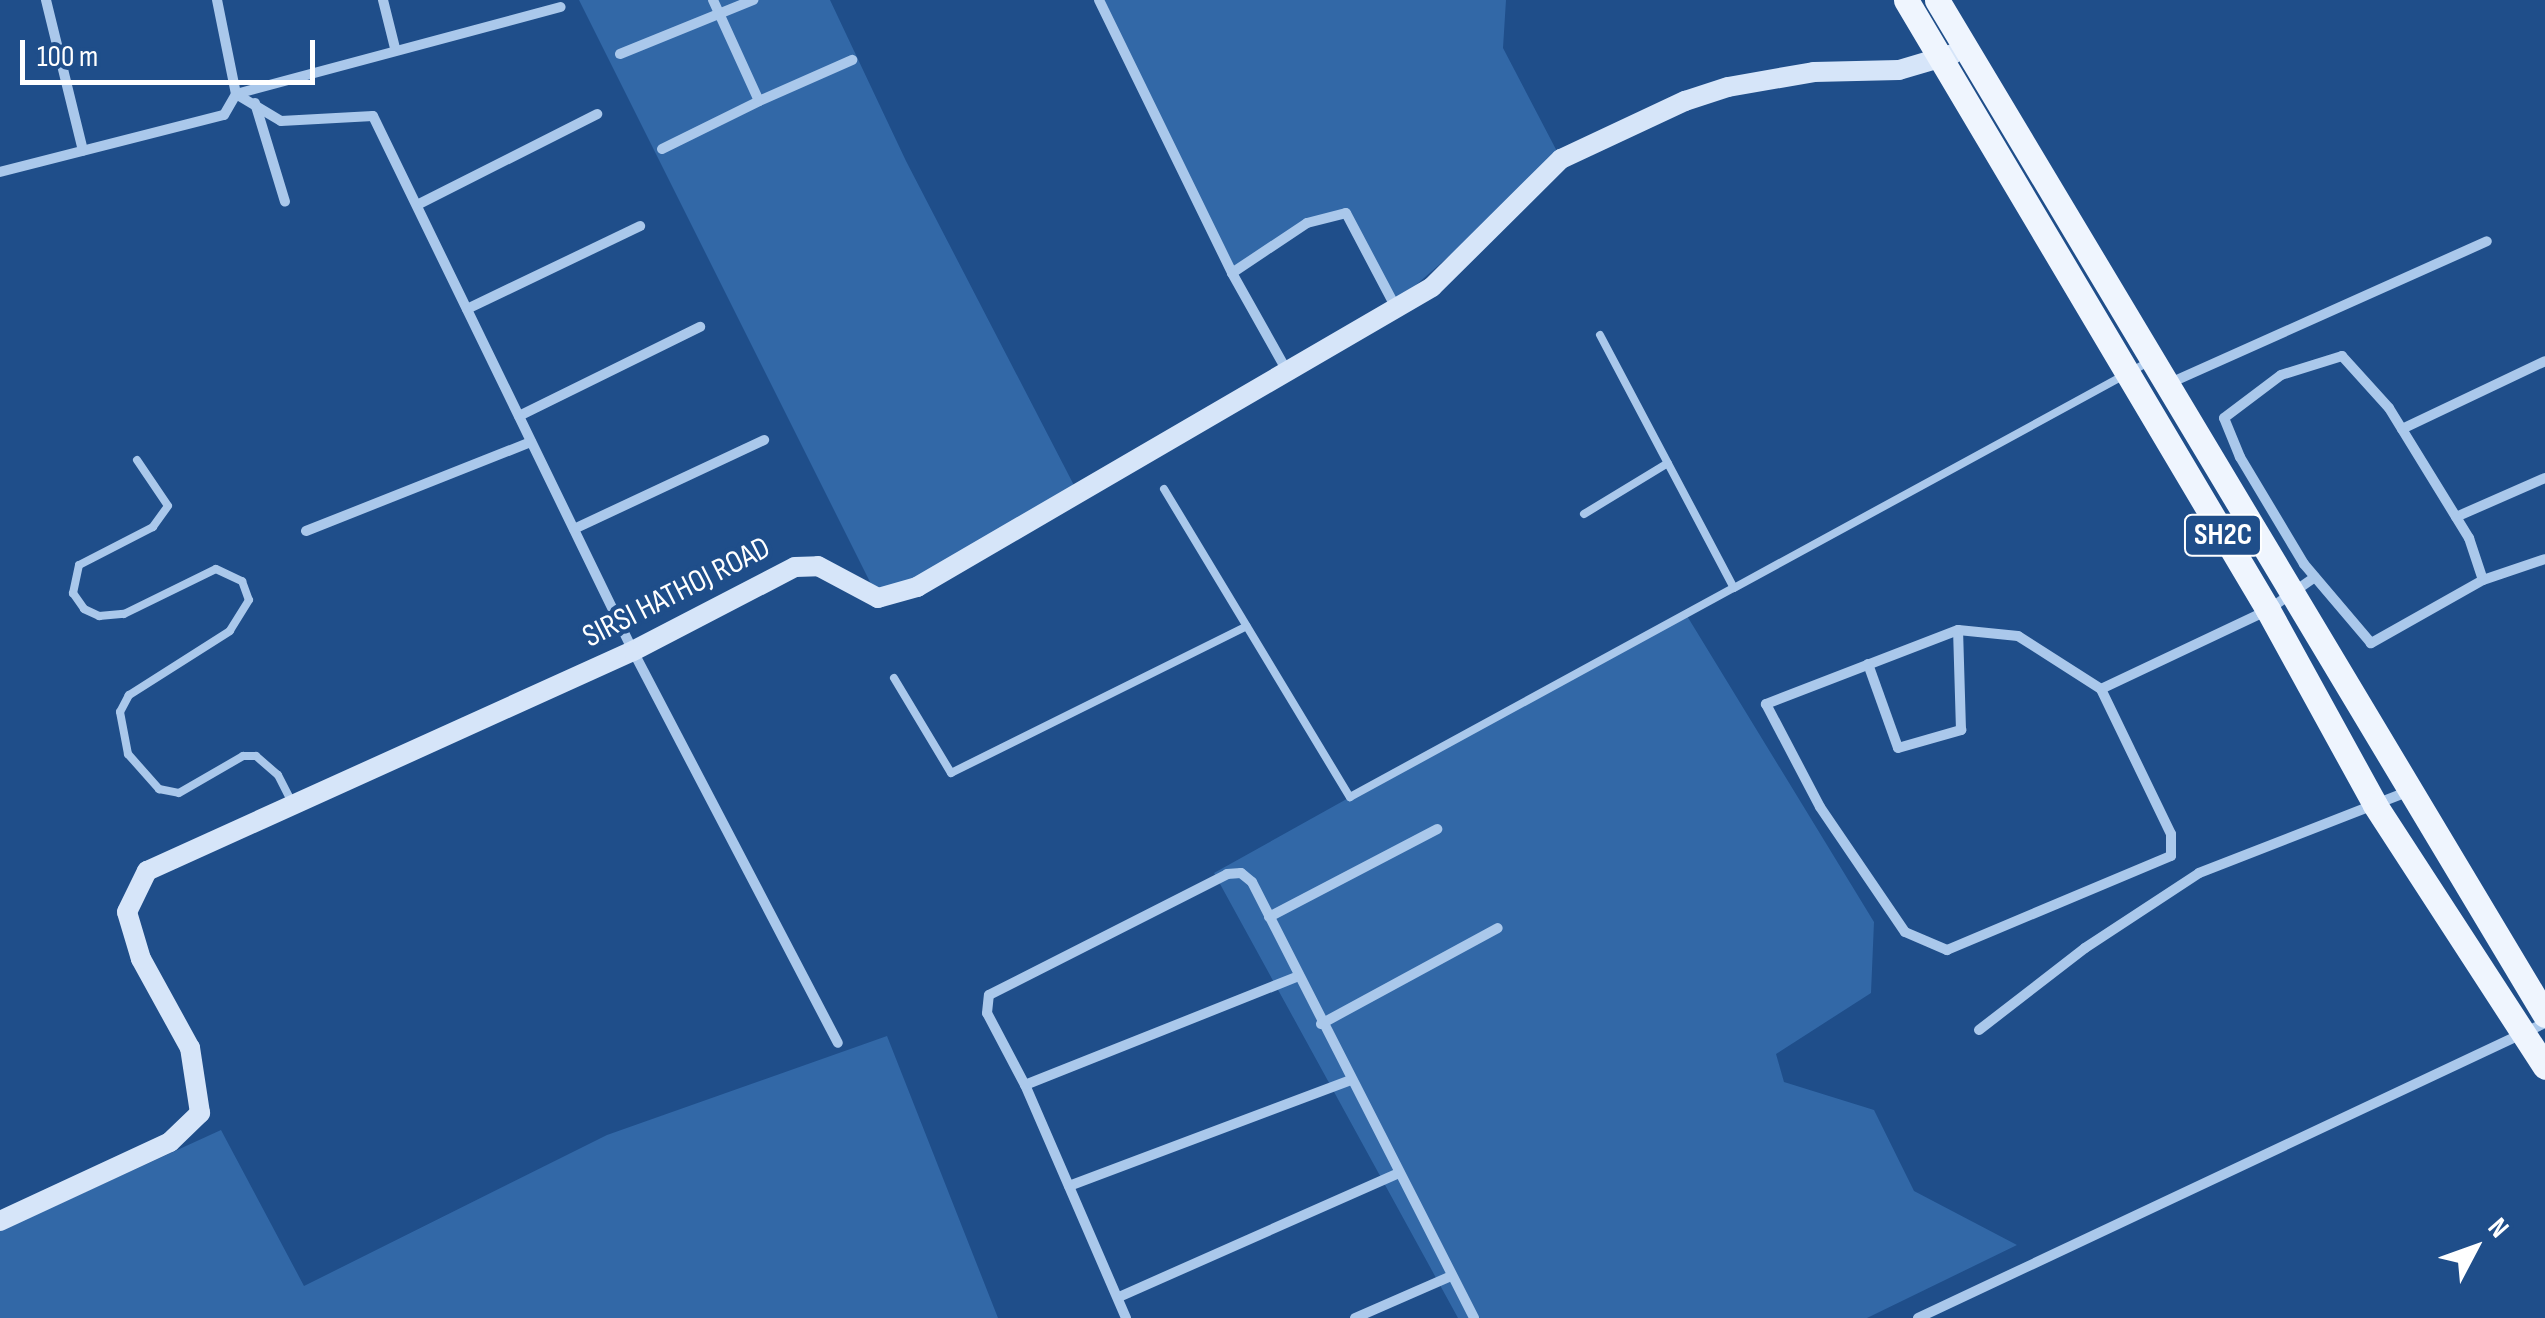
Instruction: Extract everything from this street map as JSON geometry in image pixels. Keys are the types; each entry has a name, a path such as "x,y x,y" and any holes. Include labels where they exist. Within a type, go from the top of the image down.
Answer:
{"main road":[{"name":"SH2C","path":"1906,0 1952,54 2150,361 2545,1015"},
{"name":"SH2C","path":"1937,0 1952,54 2128,376 2268,610 2375,805 2534,1029 2545,1067"}],"street":[{"path":"46,0 83,151"},
{"path":"0,172 224,116 236,94 217,0"},
{"path":"383,0 396,48"},
{"path":"713,0 759,101"},
{"path":"620,54 753,0"},
{"path":"1098,0 1232,273 1287,371"},
{"path":"236,94 396,48 561,7"},
{"name":"SIRSI HATHOJ ROAD","path":"0,1220 170,1142 200,1113 190,1048 141,959 127,912 147,871 294,808 633,650 796,567 818,566 878,598 917,587 1287,371 1394,304 1432,287 1562,159 1684,101 1814,72 1899,70 1952,54"},
{"path":"662,150 852,60"},
{"path":"252,89 285,202"},
{"path":"236,94 281,120 374,116 633,650 838,1043"},
{"path":"417,205 598,114"},
{"path":"1232,273 1306,223 1346,213 1394,304"},
{"path":"467,309 640,226"},
{"path":"2164,385 2487,242"},
{"path":"519,416 700,326"},
{"path":"2483,580 2456,516 2402,428 2342,356 2281,375 2224,418 2240,458 2314,577 2371,643 2483,580 2545,559"},
{"path":"2402,428 2545,361"},
{"path":"574,528 764,440"},
{"path":"306,531 531,442"},
{"path":"2456,516 2545,478"},
{"path":"2101,689 2268,610 2314,577"},
{"path":"1868,664 1898,748 1961,730 1958,630"},
{"path":"1958,630 2018,636 2101,689 2171,834 2170,856 1947,950 1905,932 1820,807 1766,704 1958,630"},
{"path":"1979,1030 2085,948 2199,873 2408,792"},
{"path":"1269,916 1437,829"},
{"path":"1126,1318 1026,1085 987,1013 989,995 1001,985 1228,874 1252,882 1349,1081 1474,1318"},
{"path":"1321,1024 1498,928"},
{"path":"1026,1085 1298,976"},
{"path":"1918,1318 2534,1029"},
{"path":"1068,1186 1349,1081"},
{"path":"1118,1297 1397,1174"},
{"path":"1354,1318 1451,1276"}],"lane":[{"path":"1600,335 1734,588"},
{"path":"1164,489 1350,797 2150,361"},
{"path":"138,460 168,506 153,527 79,565 73,594 84,609 99,616 124,614 216,569 242,581 250,600 230,632 129,695 120,712 128,754 159,790 179,793 243,756 256,756 278,775 294,808"},
{"path":"1584,514 1668,463"},
{"path":"894,678 951,773 1248,626"}],"shaded area":[{"path":"579,0 830,0 906,161 1078,493 878,598"},
{"path":"1099,0 1506,0 1503,48 1561,159 1394,304 1346,213 1307,223 1232,273"},
{"path":"1684,611 1874,922 1871,993 1776,1054 1784,1082 1874,1110 1914,1191 2017,1245 1867,1318 1458,1318 1214,873"},
{"path":"887,1036 998,1318 0,1318 0,1231 221,1130 304,1286 607,1135"}]}
